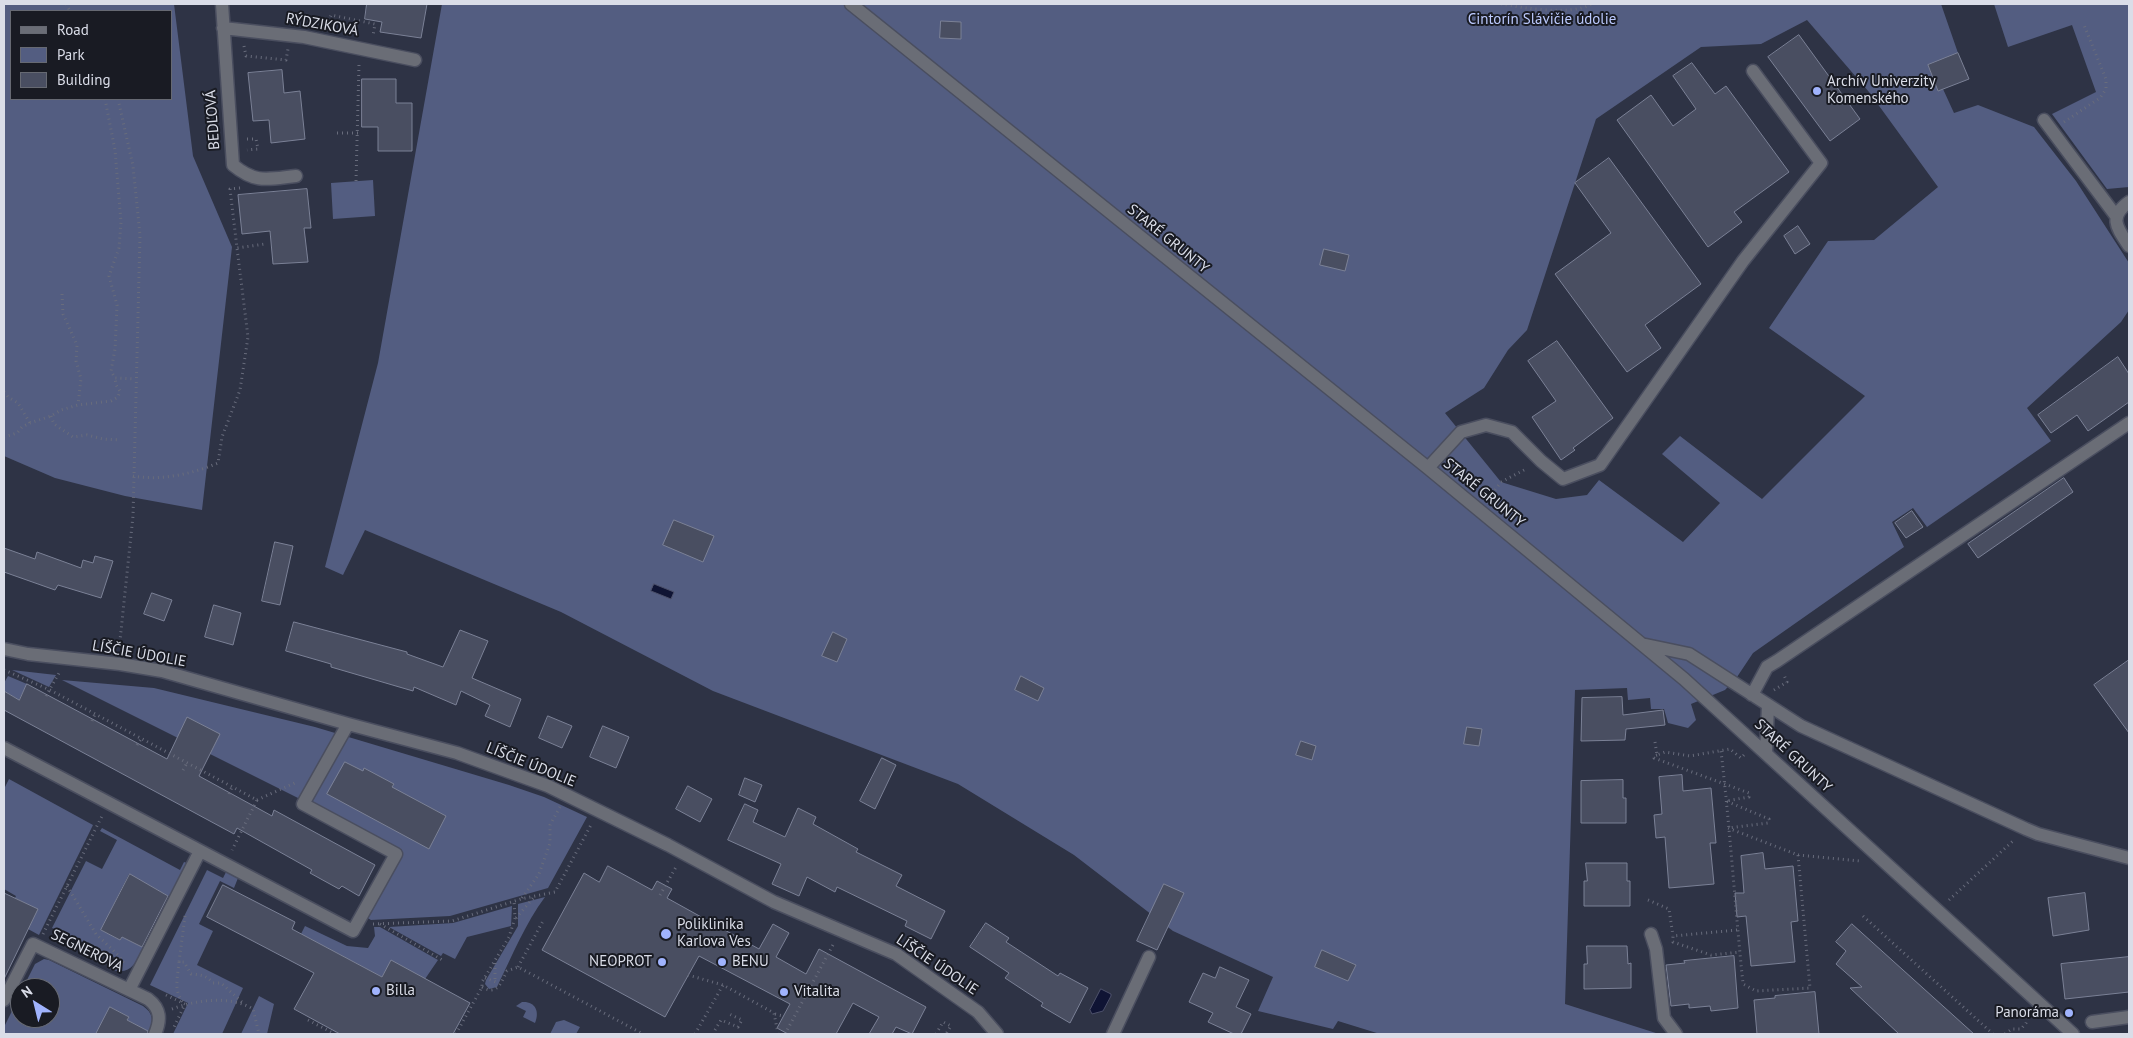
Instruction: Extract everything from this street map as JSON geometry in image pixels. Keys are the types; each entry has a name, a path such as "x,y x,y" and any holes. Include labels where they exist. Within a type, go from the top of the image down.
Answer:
{"street":[{"name":"BEDĽOVÁ","path":"222,4 233,165 245,175 261,180 296,176"},
{"name":"STARÉ GRUNTY","path":"851,4 1644,644 2073,1034"},
{"name":"RÝDZIKOVÁ","path":"223,28 304,37 415,60"},
{"path":"1428,468 1461,432 1486,425 1512,432 1563,480 1600,465 1743,261 1821,163 1753,71"},
{"path":"2044,120 2116,216 2118,230 2129,246"},
{"path":"2116,216 2121,208 2129,202"},
{"path":"1752,695 1767,667 2129,423"},
{"path":"1644,644 1689,654 1801,726 2026,829 2038,834 2129,858"},
{"name":"LÍŠČIE ÚDOLIE","path":"4,649 28,654 162,671 457,753 548,786 684,853 774,902 896,954 978,1012 994,1033"},
{"path":"1766,754 1768,706"},
{"path":"4,748 225,864 355,927 396,854 303,804 348,724"},
{"name":"SEGNEROVA","path":"129,990 200,851"},
{"path":"1651,934 1656,949 1664,1018 1676,1034"},
{"name":"SEGNEROVA","path":"4,1000 33,944 155,1004 160,1014 155,1034"},
{"path":"1113,1034 1149,957"},
{"path":"2092,1022 2129,1017"}],"path":[{"path":"1501,4 1567,10 1592,4"},
{"path":"2055,136 2065,119 2100,98 2106,89 2106,78 2084,25"},
{"path":"244,42 246,56 286,60 288,48 294,50"},
{"path":"356,181 359,62 369,64"},
{"path":"4,437 17,434 22,427 30,422 51,416 61,410 78,405 111,401 118,397 120,391 111,371 115,349 117,305 109,276 119,248 121,222 115,150 105,100"},
{"path":"117,664 132,516 140,235 133,166 118,100"},
{"path":"337,134 358,133"},
{"path":"133,476 157,478 178,475 218,463 222,437 240,390 248,337 230,189 246,187"},
{"path":"237,248 266,244"},
{"path":"62,294 63,314 77,345 76,361 81,379 78,405"},
{"path":"115,378 135,379"},
{"path":"4,392 18,403 30,422"},
{"path":"51,416 54,424 74,437 87,435 103,440 120,440"},
{"path":"1479,510 1501,482 1541,461"},
{"path":"46,696 62,668"},
{"path":"4,678 6,671 50,690 257,800"},
{"path":"92,721 95,714"},
{"path":"138,745 141,738"},
{"path":"1655,742 1657,754 1654,758 1749,793 1749,797 1726,801"},
{"path":"1657,754 1665,752 1690,756 1730,749 1741,758 1755,743"},
{"path":"1721,751 1743,984 1756,991 1810,988 1798,855"},
{"path":"183,770 187,763"},
{"path":"225,864 257,800 298,782"},
{"path":"229,794 232,787"},
{"path":"1726,801 1769,819 1768,823 1728,828"},
{"path":"37,945 108,803"},
{"path":"521,899 539,874 550,843 550,825 562,803"},
{"path":"355,927 452,920 521,899 555,892 594,818"},
{"path":"1728,828 1798,855 1867,862"},
{"path":"1938,911 2026,829"},
{"path":"660,895 684,853"},
{"path":"67,885 96,934 119,956 127,969 129,990"},
{"path":"515,918 535,896"},
{"path":"1648,900 1669,908 1673,942 1711,955 1740,952"},
{"path":"456,1034 494,961 509,937 515,918 514,901"},
{"path":"178,924 184,915 177,983 178,996 185,1004"},
{"path":"1863,916 1993,1034"},
{"path":"482,987 488,991 494,991 507,971 518,966 544,921"},
{"path":"380,924 444,962"},
{"path":"1673,936 1737,930"},
{"path":"785,1034 834,942"},
{"path":"494,961 495,982"},
{"path":"179,962 184,962 187,970 192,974 208,977 213,983 221,984 253,1009 259,1034"},
{"path":"518,966 643,1034"},
{"path":"688,975 723,985 774,1014 783,1016"},
{"path":"485,978 500,984"},
{"path":"695,1034 723,985"},
{"path":"162,993 185,1004 219,1001 243,1003"},
{"path":"171,1034 185,1004"},
{"path":"715,1030 721,1020 738,1027 742,1020 727,1012"},
{"path":"774,1014 778,1034"},
{"path":"2005,1034 2012,1029 2021,1029 2026,1023 2029,1014"},
{"path":"308,1020 335,1034"},
{"path":"936,1034 943,1022 951,1026 946,1034"}],"green space":[{"path":"4,4 174,4 193,156 232,247 202,510 125,496 55,478 4,456"},
{"name":"Cintorín Slávičie údolie","path":"442,4 1941,4 1958,53 1928,65 1938,91 1943,89 1954,113 1978,105 2034,127 2076,181 2129,263 2129,310 2121,322 2027,408 2051,441 1927,527 1913,508 1892,522 1904,547 1753,653 1737,677 1725,690 1691,704 1696,720 1688,728 1668,723 1664,709 1651,709 1650,698 1628,700 1627,688 1575,690 1565,1004 1659,1034 1380,1034 1338,1021 1333,1029 1258,1011 1273,977 1173,931 1074,855 958,784 713,691 561,612 365,530 343,575 325,567 378,363","holes":["1807,20 1869,92 1938,187 1874,240 1828,241 1769,328 1865,396 1762,499 1680,436 1662,454 1720,503 1683,542 1599,480 1587,495 1556,499 1501,482 1445,413 1484,388 1508,350 1527,330 1596,119 1701,47 1761,44"]},
{"path":"1994,4 2129,4 2129,187 2107,189 2052,114 2096,92 2072,25 2008,47"},
{"path":"373,180 375,216 333,219 331,183"},
{"path":"12,670 56,675 49,687"},
{"path":"8,676 27,684 19,700 4,691 4,683"},
{"path":"62,680 154,688 315,727 509,785 544,797 587,817 548,888 450,916 371,920 366,917 402,850"},
{"path":"9,779 93,825 39,935 28,929 37,909 15,898 16,896 4,889 4,789"},
{"path":"102,828 180,870 184,862 187,863 170,897 129,874 101,930 120,940 122,937 144,948 134,965 121,971 107,968 117,961 114,957 52,928 86,861 102,869 117,840 100,831"},
{"path":"207,870 223,878 226,872 238,878 234,888 220,881 199,924 213,931 197,965 243,988 222,1034 173,1034 188,1003 150,985"},
{"path":"545,897 525,929 497,987 489,989 485,984 486,980 518,926 518,904"},
{"path":"512,906 511,926 467,937 455,959 443,953 441,956 389,927 453,923"},
{"path":"305,926 347,946 368,948 375,936 374,927 380,927 438,960 425,979 391,961 382,977 301,934"},
{"path":"44,959 49,960 143,1006 152,1017 149,1032 127,1020 129,1017 110,1007 96,1034 4,1034 4,1027 10,1015 10,1028 60,1028 60,978 28,978 35,964"},
{"path":"259,996 274,1004 267,1034 241,1034"},
{"path":"522,1002 530,1003 537,1011 535,1023 523,1017 526,1011 516,1006"},
{"path":"564,1020 580,1027 576,1034 550,1034 556,1022"}],"shaded area":[{"path":"654,584 674,592 671,599 651,591"},
{"path":"1101,989 1111,994 1111,996 1103,1011 1092,1014 1090,1010"}],"building":[{"path":"367,4 427,4 421,38 380,32 382,22 365,19"},
{"path":"941,21 961,22 961,39 940,38"},
{"path":"1799,35 1860,119 1830,141 1768,57"},
{"path":"1958,53 1969,79 1938,91 1928,65"},
{"path":"1692,63 1715,94 1726,86 1789,172 1734,212 1742,222 1708,247 1617,120 1651,95 1673,126 1696,109 1673,76"},
{"path":"282,70 284,93 300,91 305,139 271,143 269,120 253,121 248,73"},
{"path":"362,79 396,79 396,103 412,103 412,151 378,151 378,127 362,127"},
{"path":"1609,158 1701,284 1645,325 1661,348 1627,372 1555,274 1611,233 1575,183"},
{"path":"307,189 311,228 304,228 308,262 273,264 270,231 242,234 238,195"},
{"path":"1798,226 1810,244 1795,254 1784,236"},
{"path":"1324,249 1349,255 1345,271 1320,265"},
{"path":"1557,341 1613,418 1573,448 1575,450 1561,460 1532,417 1556,401 1528,361"},
{"path":"2118,357 2129,374 2129,402 2088,431 2077,415 2051,433 2038,415"},
{"path":"2064,478 2073,492 1978,558 1968,544"},
{"path":"1912,511 1923,527 1906,538 1895,523"},
{"path":"674,520 714,536 703,562 663,545"},
{"path":"275,542 293,546 280,605 262,601"},
{"path":"4,548 35,559 37,552 81,568 83,560 93,563 95,556 113,561 101,598 58,585 55,590 4,572"},
{"path":"152,593 172,600 164,621 144,614"},
{"path":"214,605 241,613 233,645 205,637"},
{"path":"294,622 407,652 407,654 443,667 460,630 488,641 472,678 521,699 510,727 485,716 490,705 461,691 456,705 414,687 413,691 331,667 331,664 286,651"},
{"path":"833,632 847,639 837,662 822,656"},
{"path":"2129,660 2129,733 2094,685"},
{"path":"1021,676 1044,688 1038,701 1015,690"},
{"path":"27,684 167,759 187,717 220,734 199,776 272,816 274,810 375,865 359,896 342,886 339,889 310,873 312,870 237,828 234,834 4,710 4,691 19,700"},
{"path":"1622,697 1623,715 1663,710 1665,725 1626,729 1625,740 1581,741 1582,698"},
{"path":"548,716 572,726 562,748 539,738"},
{"path":"603,726 629,737 616,768 590,757"},
{"path":"1467,727 1482,729 1479,746 1464,744"},
{"path":"1301,741 1316,746 1312,760 1296,755"},
{"path":"882,758 896,765 875,809 860,801"},
{"path":"345,762 363,771 364,768 394,784 392,787 446,816 429,849 327,794"},
{"path":"1682,775 1683,791 1711,788 1716,843 1710,843 1714,884 1669,888 1665,837 1656,838 1654,815 1662,814 1659,777"},
{"path":"745,778 762,785 755,802 739,795"},
{"path":"1623,780 1623,798 1626,798 1626,823 1581,823 1581,781"},
{"path":"688,786 712,799 700,822 676,809"},
{"path":"745,804 758,810 753,822 785,837 798,808 816,817 813,824 858,849 856,852 902,875 896,886 945,911 931,939 905,926 907,921 837,887 835,892 807,877 799,896 772,884 781,864 728,840"},
{"path":"1763,853 1765,869 1793,866 1798,921 1791,922 1795,962 1751,966 1746,916 1737,917 1735,893 1744,893 1741,856"},
{"path":"1586,863 1627,863 1627,881 1630,881 1630,906 1584,906 1584,881 1587,881"},
{"path":"608,866 652,890 657,881 672,889 667,898 759,949 773,924 789,933 776,957 806,974 819,949 926,1007 912,1034 896,1027 892,1034 869,1034 879,1017 853,1003 836,1034 788,1034 777,1028 790,1004 699,956 665,1017 542,950 584,873 599,882"},
{"path":"130,874 168,896 142,947 122,937 120,940 101,930"},
{"path":"1164,884 1184,893 1157,950 1137,941"},
{"name":"Billa","path":"223,885 295,922 292,929 382,977 391,960 470,1003 453,1034 340,1034 294,1009 314,973 207,917"},
{"path":"4,893 38,909 4,979"},
{"path":"2085,893 2089,930 2053,936 2048,898"},
{"path":"986,923 1009,938 1006,942 1058,976 1060,973 1088,988 1070,1023 1041,1006 1043,1003 1005,978 1009,973 970,947"},
{"path":"1852,924 1974,1034 1899,1034 1850,988 1862,987 1836,964 1846,951 1836,942"},
{"path":"1587,946 1627,946 1628,964 1631,963 1631,988 1584,989 1584,964 1587,964"},
{"path":"1322,950 1356,965 1348,981 1315,967"},
{"path":"1734,956 1738,1008 1711,1011 1710,1006 1689,1008 1689,1004 1671,1006 1666,965 1685,963 1684,961"},
{"path":"2129,957 2129,992 2065,999 2061,964"},
{"path":"1220,967 1249,980 1236,1007 1251,1014 1241,1034 1234,1034 1208,1022 1213,1013 1189,1002 1203,973 1215,978"},
{"path":"1815,992 1819,1034 1757,1034 1754,1000"},
{"path":"110,1007 129,1017 127,1020 148,1031 147,1034 96,1034"}],"place":[{"name":"Archív Univerzity Komenského","path":"1817,91"},
{"name":"Poliklinika Karlova Ves","path":"666,934"},
{"name":"NEOPROT","path":"662,962"},
{"name":"BENU","path":"722,962"},
{"name":"Billa","path":"376,991"},
{"name":"Vitalita","path":"784,992"},
{"name":"Panoráma","path":"2069,1013"}]}
